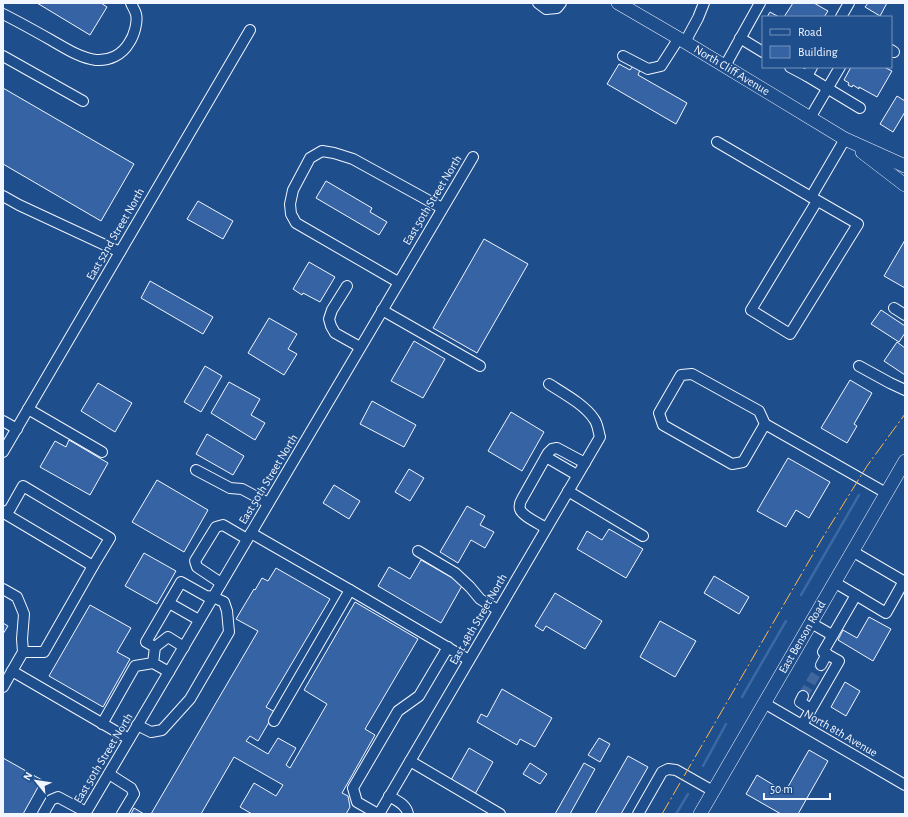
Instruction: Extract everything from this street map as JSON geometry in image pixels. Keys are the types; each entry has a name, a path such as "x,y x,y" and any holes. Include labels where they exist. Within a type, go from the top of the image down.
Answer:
{"main road":[{"name":"North Cliff Avenue","path":"618,3 845,139 905,185"},
{"name":"North Cliff Avenue","path":"845,139 905,166"},
{"name":"East Benson Road","path":"700,814 905,461"}],"street":[{"path":"3,14 72,52 86,58 96,60 106,59 118,55 126,48 132,39 135,28 136,14 131,3"},
{"path":"538,3 546,9 557,8 560,3"},
{"path":"623,56 648,69 661,66 698,18 704,3"},
{"path":"725,66 760,3"},
{"path":"842,16 849,3"},
{"name":"East 52nd Street North","path":"3,452 250,30"},
{"path":"740,38 762,51"},
{"path":"3,56 83,102"},
{"path":"792,68 860,108"},
{"path":"807,76 811,68"},
{"path":"810,118 839,68"},
{"path":"717,142 814,199 858,224 790,334 751,310 814,199 845,139"},
{"path":"398,282 296,223 291,214 290,204 293,190 310,158 322,151 353,159 442,208"},
{"name":"East 50th Street North","path":"86,813 472,156"},
{"path":"3,196 19,205 120,252"},
{"path":"347,286 332,310 329,319 335,333 360,347"},
{"path":"894,308 905,315"},
{"path":"382,310 480,366"},
{"path":"859,366 905,390"},
{"path":"765,424 743,462 732,464 663,425 659,413 681,375 692,374 759,411 765,424 886,493"},
{"name":"East 48th Street North","path":"378,814 600,437 597,423 594,418 582,406 549,384"},
{"path":"28,409 102,452"},
{"path":"3,421 17,429"},
{"path":"546,528 522,514 520,504 548,453 552,449 557,448 585,462"},
{"path":"546,457 577,475"},
{"path":"196,470 230,488 242,489 268,504"},
{"path":"23,652 44,652 110,538 23,486 10,509 4,513 93,566"},
{"path":"568,492 643,536"},
{"path":"221,583 197,567 195,561 216,526 223,525 249,536 350,590 469,660"},
{"path":"418,551 455,573 480,599 498,610"},
{"path":"834,582 886,613 905,581 852,551"},
{"path":"137,726 150,732 162,730 190,700 229,632 227,611 224,602 213,596 206,596 182,582 146,642 155,647"},
{"path":"3,589 17,597 24,614 22,638 23,652 3,687"},
{"path":"274,722 350,590"},
{"path":"802,725 807,703 839,661 823,652 856,595"},
{"path":"169,603 199,620"},
{"path":"811,623 832,635"},
{"path":"153,663 155,647 168,637 184,647"},
{"path":"378,814 357,802 353,788 398,711 419,696 448,648"},
{"path":"824,667 830,656"},
{"path":"102,724 135,666 153,663 169,672"},
{"path":"12,671 129,740"},
{"name":"North 8th Avenue","path":"764,703 905,785"},
{"path":"410,761 500,814"},
{"path":"638,814 662,772 668,769 676,770 713,791"},
{"path":"108,774 131,788 134,794 122,814"},
{"path":"389,796 404,805 408,814"},
{"path":"43,814 51,800 58,797 86,813"}],"building":[{"path":"37,3 101,3 107,7 90,35"},
{"path":"793,3 814,3 828,11 825,16 785,16"},
{"path":"868,3 887,3 880,16 865,7"},
{"path":"770,12 777,16 768,16"},
{"path":"619,64 630,70 633,66 640,70 638,75 687,103 676,124 607,84"},
{"path":"850,68 886,68 892,71 877,97 859,87 859,89 853,85 852,87 848,85 849,83 844,80"},
{"path":"3,88 134,164 101,221 3,164"},
{"path":"897,96 905,101 905,112 893,132 880,124"},
{"path":"326,181 372,208 370,212 387,222 379,235 316,198"},
{"path":"198,201 233,221 223,239 187,219"},
{"path":"484,239 528,264 477,353 433,328"},
{"path":"905,240 905,288 884,276"},
{"path":"309,262 335,277 320,302 303,293 302,295 293,289"},
{"path":"150,281 213,317 203,334 141,298"},
{"path":"881,310 905,326 905,333 899,342 871,324"},
{"path":"269,318 297,334 288,349 297,354 284,375 248,353"},
{"path":"414,341 445,359 423,398 391,381"},
{"path":"897,342 905,348 905,375 884,361"},
{"path":"205,366 222,376 201,412 184,402"},
{"path":"850,380 872,393 854,424 857,426 847,443 821,428"},
{"path":"229,382 260,399 251,415 265,423 255,440 211,413"},
{"path":"98,383 132,403 115,432 81,411"},
{"path":"372,401 416,425 404,447 360,424"},
{"path":"511,412 544,432 522,471 488,451"},
{"path":"207,434 244,456 233,475 196,454"},
{"path":"69,440 108,463 90,495 40,467 55,441 66,447"},
{"path":"788,458 830,482 809,518 796,510 786,527 757,511"},
{"path":"409,469 424,478 410,501 395,492"},
{"path":"157,480 208,510 184,552 132,522"},
{"path":"334,485 360,501 349,519 323,503"},
{"path":"467,506 485,516 480,525 494,532 485,548 471,540 458,563 440,552"},
{"path":"609,529 643,549 626,578 577,549 587,531 602,540"},
{"path":"144,553 176,571 157,604 125,586"},
{"path":"421,560 463,584 441,623 378,586 389,567 410,579"},
{"path":"276,568 330,599 266,707 275,712 258,741 250,736 246,741 268,754 278,738 296,748 286,765 290,768 327,704 304,690 355,602 418,639 365,729 375,735 342,793 348,796 350,807 346,814 252,814 240,807 254,783 276,796 283,785 234,757 201,814 151,814 258,631 236,619 262,578 268,581"},
{"path":"714,576 749,597 739,614 704,593"},
{"path":"555,593 602,621 585,649 546,626 543,631 535,626"},
{"path":"90,605 131,628 117,652 130,659 103,707 49,676"},
{"path":"869,617 891,629 873,661 838,640 843,630 857,638"},
{"path":"660,621 696,641 675,677 640,657"},
{"path":"3,623 8,626 3,634"},
{"path":"845,682 860,691 846,716 831,707"},
{"path":"502,689 552,718 535,747 520,739 517,745 477,722 481,714 487,717"},
{"path":"599,738 610,744 600,762 588,755"},
{"path":"469,748 493,762 475,794 451,780"},
{"path":"809,750 828,761 798,814 781,814 746,794 757,775 785,792"},
{"path":"628,756 648,767 621,814 595,814"},
{"path":"3,758 42,780 23,814 3,814"},
{"path":"530,763 547,774 540,784 523,774"},
{"path":"584,763 595,769 570,814 555,814"},
{"path":"134,808 144,814 131,814"}],"waterway":[{"path":"801,595 859,495"},
{"path":"742,697 786,621"},
{"path":"703,766 726,724"},
{"path":"676,814 688,794"}],"tunnel":[{"path":"803,696 821,665"}],"power":[{"path":"662,814 823,537 867,466 905,414"}]}
